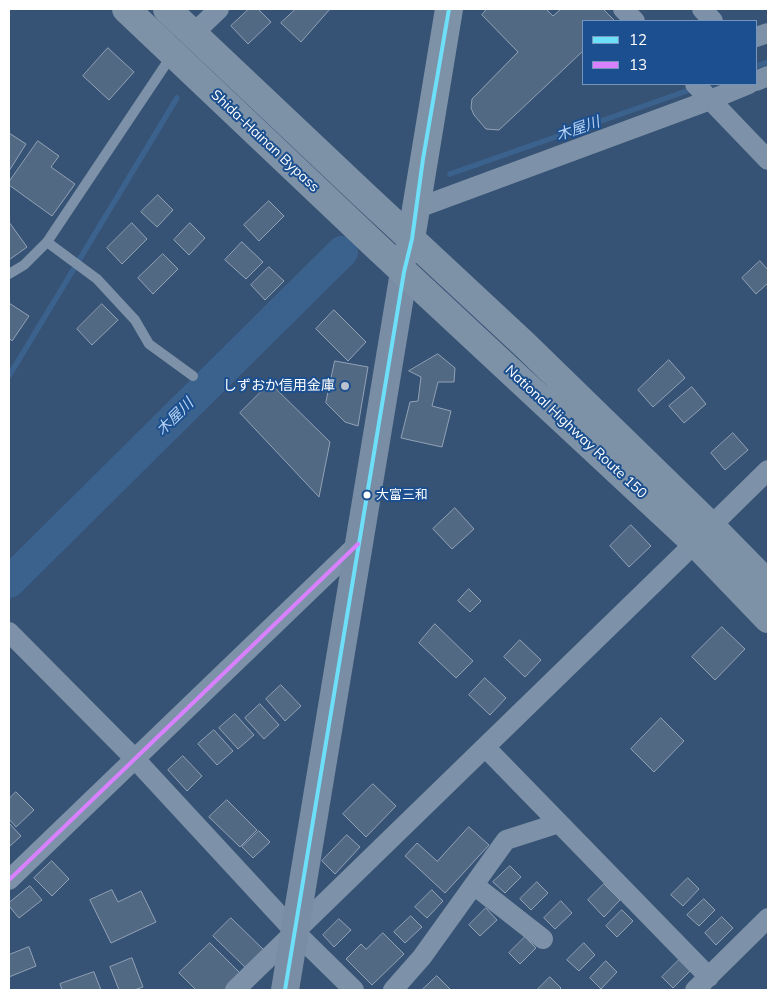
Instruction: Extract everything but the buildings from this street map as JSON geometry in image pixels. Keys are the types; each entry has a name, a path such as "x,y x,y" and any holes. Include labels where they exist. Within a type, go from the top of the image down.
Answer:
{"highway":[{"name":"Shida-Hainan Bypass","path":"126,9 404,272"},
{"name":"Shida-Hainan Bypass","path":"168,9 412,239"},
{"path":"404,272 412,239 415,209 448,9"},
{"name":"National Highway Route 150","path":"412,239 526,345 703,535 768,619"},
{"name":"National Highway Route 150","path":"404,272 703,535 768,584"}],"main road":[{"path":"285,990 404,272"}],"street":[{"path":"194,33 219,9"},
{"path":"623,9 634,20"},
{"path":"702,9 713,20"},
{"path":"696,85 768,160"},
{"path":"415,209 747,85"},
{"path":"235,990 768,470"},
{"path":"9,880 358,544"},
{"path":"9,632 135,759 295,932 354,990"},
{"path":"485,747 559,823 702,984 768,918"},
{"path":"392,990 422,957 506,840 559,823"},
{"path":"474,885 543,939"}],"lane":[{"path":"9,274 24,265 47,242 172,54"},
{"path":"47,242 97,280 135,320 149,344 194,376"}],"waterway":[{"name":"木屋川","path":"757,66 768,62"},
{"name":"木屋川","path":"450,174 695,88"},
{"path":"9,376 177,98"},
{"name":"木屋川","path":"9,582 342,252"}],"transit line":[{"name":"12","path":"285,990 449,9"},
{"name":"13","path":"9,880 358,544"}],"place":[{"name":"しずおか信用金庫","path":"345,386"},
{"name":"大富三和","path":"367,495"}]}
